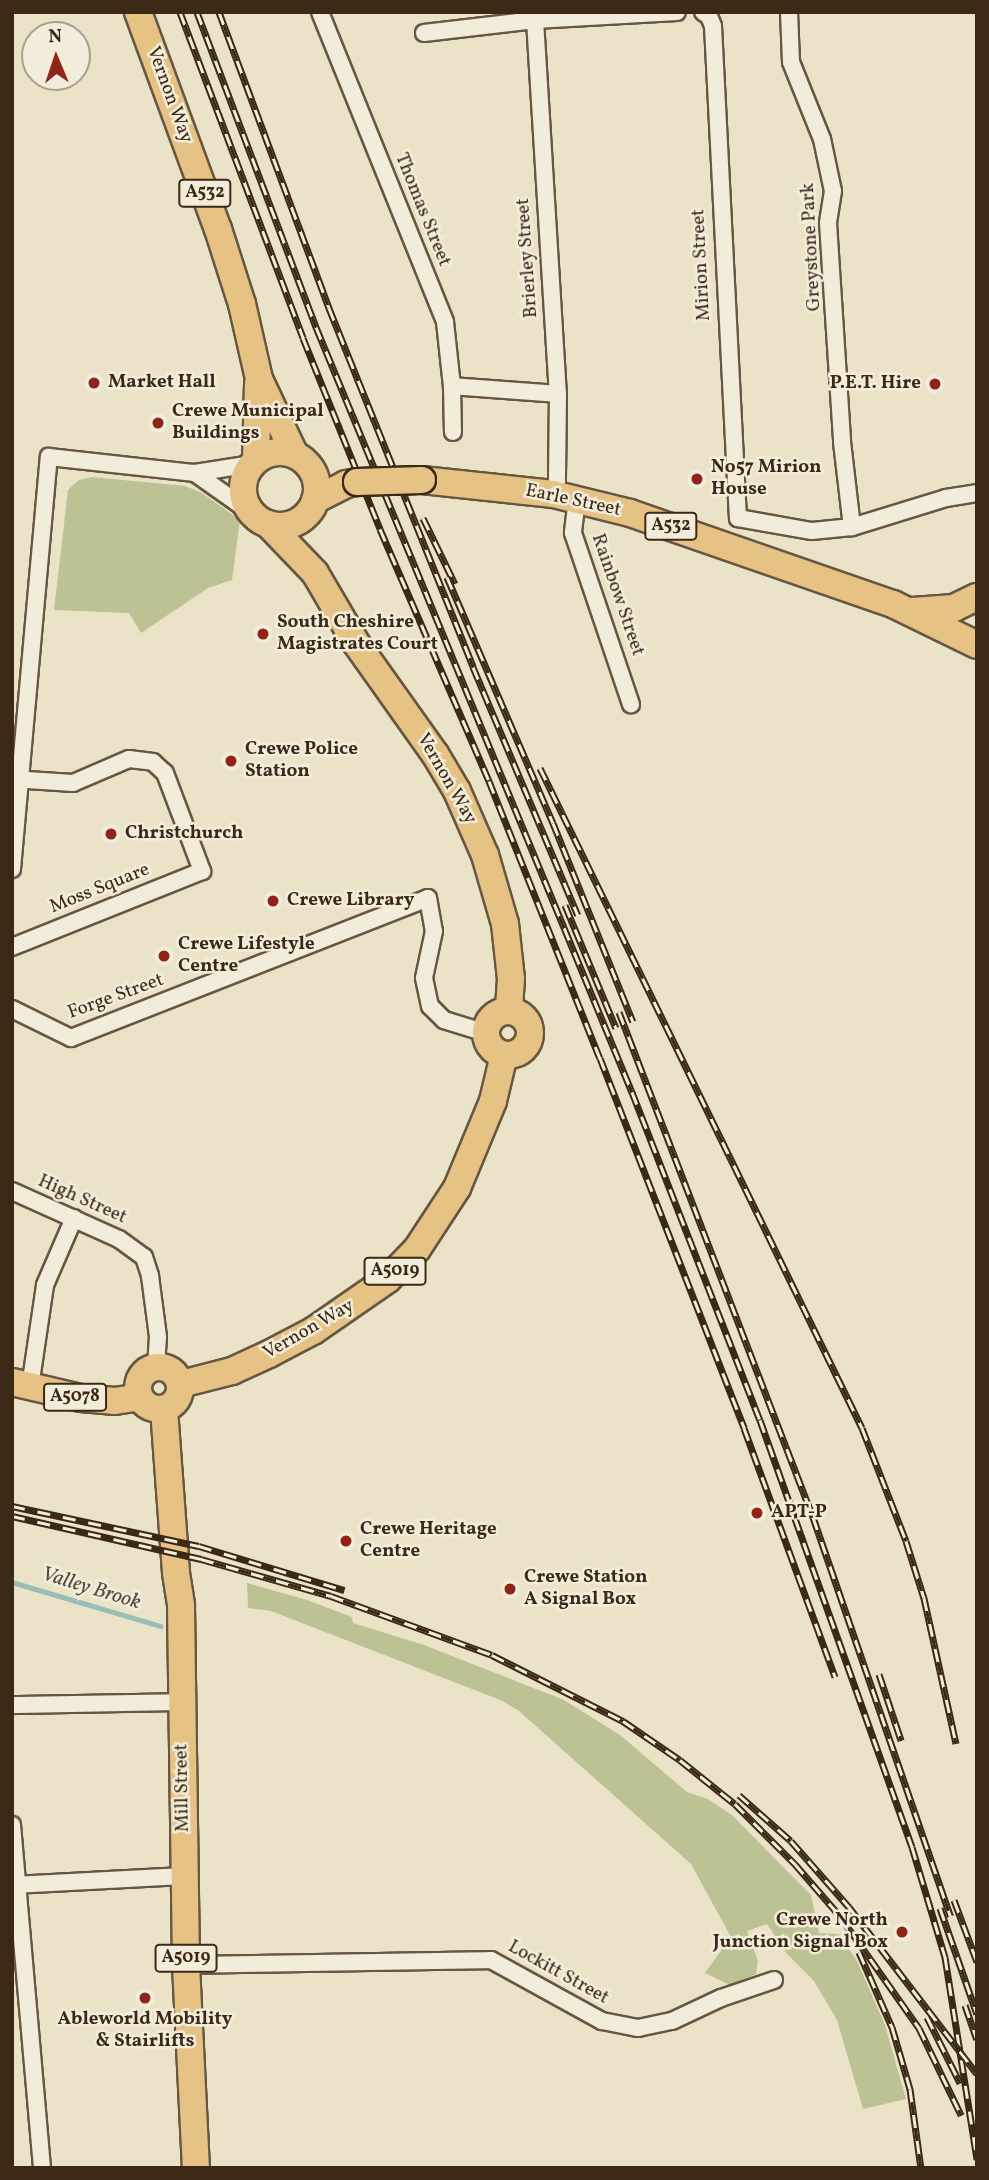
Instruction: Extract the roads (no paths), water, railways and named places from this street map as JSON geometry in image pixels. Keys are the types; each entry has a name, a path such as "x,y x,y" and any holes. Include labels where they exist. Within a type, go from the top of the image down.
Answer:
{"main road":[{"name":"Vernon Way","path":"138,12 218,229 242,304 258,379 254,462"},
{"name":"Vernon Way","path":"258,379 301,460"},
{"path":"271,453 301,460 315,479 313,504 295,523 261,520 243,494 243,481 254,462 271,453"},
{"name":"Earle Street","path":"301,460 352,483"},
{"name":"Earle Street","path":"313,504 352,483 422,480 565,497 674,527 911,611 977,645"},
{"name":"Vernon Way","path":"313,504 310,530 316,573"},
{"name":"Vernon Way","path":"261,520 316,573 356,643 448,774 474,824 505,924 511,979 509,1011"},
{"name":"Earle Street","path":"911,611 954,608 977,597"},
{"path":"977,614 977,635"},
{"path":"509,1011 526,1019 531,1032 524,1049 504,1055 490,1046 486,1033 490,1020 509,1011"},
{"name":"Vernon Way","path":"181,1384 232,1371 269,1354 313,1331 388,1279 417,1249 457,1188 493,1101 504,1055"},
{"path":"156,1367 171,1370 181,1384 178,1399 163,1409 150,1408 140,1397 139,1381 144,1374 156,1367"},
{"name":"A5078","path":"21,1384 81,1398 115,1401 140,1397"},
{"name":"Mill Street","path":"163,1409 181,1606 187,1965 196,2168"}],"street":[{"name":"Thomas Street","path":"320,12 445,322 452,386 453,432"},
{"path":"425,33 535,20 677,12"},
{"name":"Greystone Park","path":"789,12 791,62 822,139 833,191 828,223 842,442 852,527"},
{"name":"Mirion Street","path":"706,14 713,26 736,513 741,520 812,531 852,527"},
{"name":"Brierley Street","path":"535,20 558,394 557,481 565,497"},
{"path":"452,386 558,394"},
{"path":"12,869 16,779 49,457 195,473 254,462"},
{"path":"195,473 261,520"},
{"path":"852,527 946,498 977,492"},
{"name":"Rainbow Street","path":"565,497 573,533 631,704"},
{"name":"Moss Square","path":"12,947 202,871 166,773 153,762 129,759 74,783 16,779"},
{"name":"Forge Street","path":"14,1011 71,1038 428,898 434,931 424,978 430,1006 444,1020 486,1033"},
{"name":"High Street","path":"12,1191 119,1239 144,1257 150,1276 158,1338 156,1367"},
{"path":"21,1384 45,1285 74,1218"},
{"path":"12,1705 183,1702"},
{"path":"12,1825 14,1885 42,2168"},
{"path":"14,1885 185,1875"},
{"name":"Lockitt Street","path":"187,1965 491,1960 602,2021 638,2028 672,2021 712,2002 774,1980"}],"waterway":[{"name":"Valley Brook","path":"12,1582 161,1626"}],"railway":[{"path":"180,12 303,338 380,529 489,781 600,1058 744,1428 835,1677"},
{"path":"197,12 316,327 632,1092 760,1420 912,1847 945,1957 977,2159"},
{"path":"219,12 329,308 473,667 578,915"},
{"path":"423,518 455,584"},
{"path":"447,577 553,823 633,1022"},
{"path":"540,768 862,1428 906,1541 924,1598 956,1744"},
{"path":"565,905 616,1028"},
{"path":"619,1012 813,1517 950,1916"},
{"path":"12,1506 199,1546 344,1590"},
{"path":"12,1516 201,1559 331,1596 492,1655 623,1721 680,1760 735,1804 795,1864 840,1916 919,2028 961,2115"},
{"path":"879,1674 901,1740"},
{"path":"739,1795 791,1841 849,1907 977,2074"},
{"path":"954,1900 977,1962"},
{"path":"940,1908 977,2014"},
{"path":"859,1952 892,2027 910,2089 921,2168"},
{"path":"965,2005 977,2039"},
{"path":"927,2017 960,2083"}],"place":[{"name":"Market Hall","path":"94,383"},
{"name":"P.E.T. Hire","path":"935,384"},
{"name":"Crewe Municipal Buildings","path":"158,423"},
{"name":"No57 Mirion House","path":"697,479"},
{"name":"South Cheshire Magistrates Court","path":"263,634"},
{"name":"Crewe Police Station","path":"231,761"},
{"name":"Christchurch","path":"111,834"},
{"name":"Crewe Library","path":"273,901"},
{"name":"Crewe Lifestyle Centre","path":"164,956"},
{"name":"APT-P","path":"757,1513"},
{"name":"Crewe Heritage Centre","path":"346,1541"},
{"name":"Crewe Station A Signal Box","path":"510,1589"},
{"name":"Crewe North Junction Signal Box","path":"902,1932"},
{"name":"Ableworld Mobility & Stairlifts","path":"145,1998"}]}
